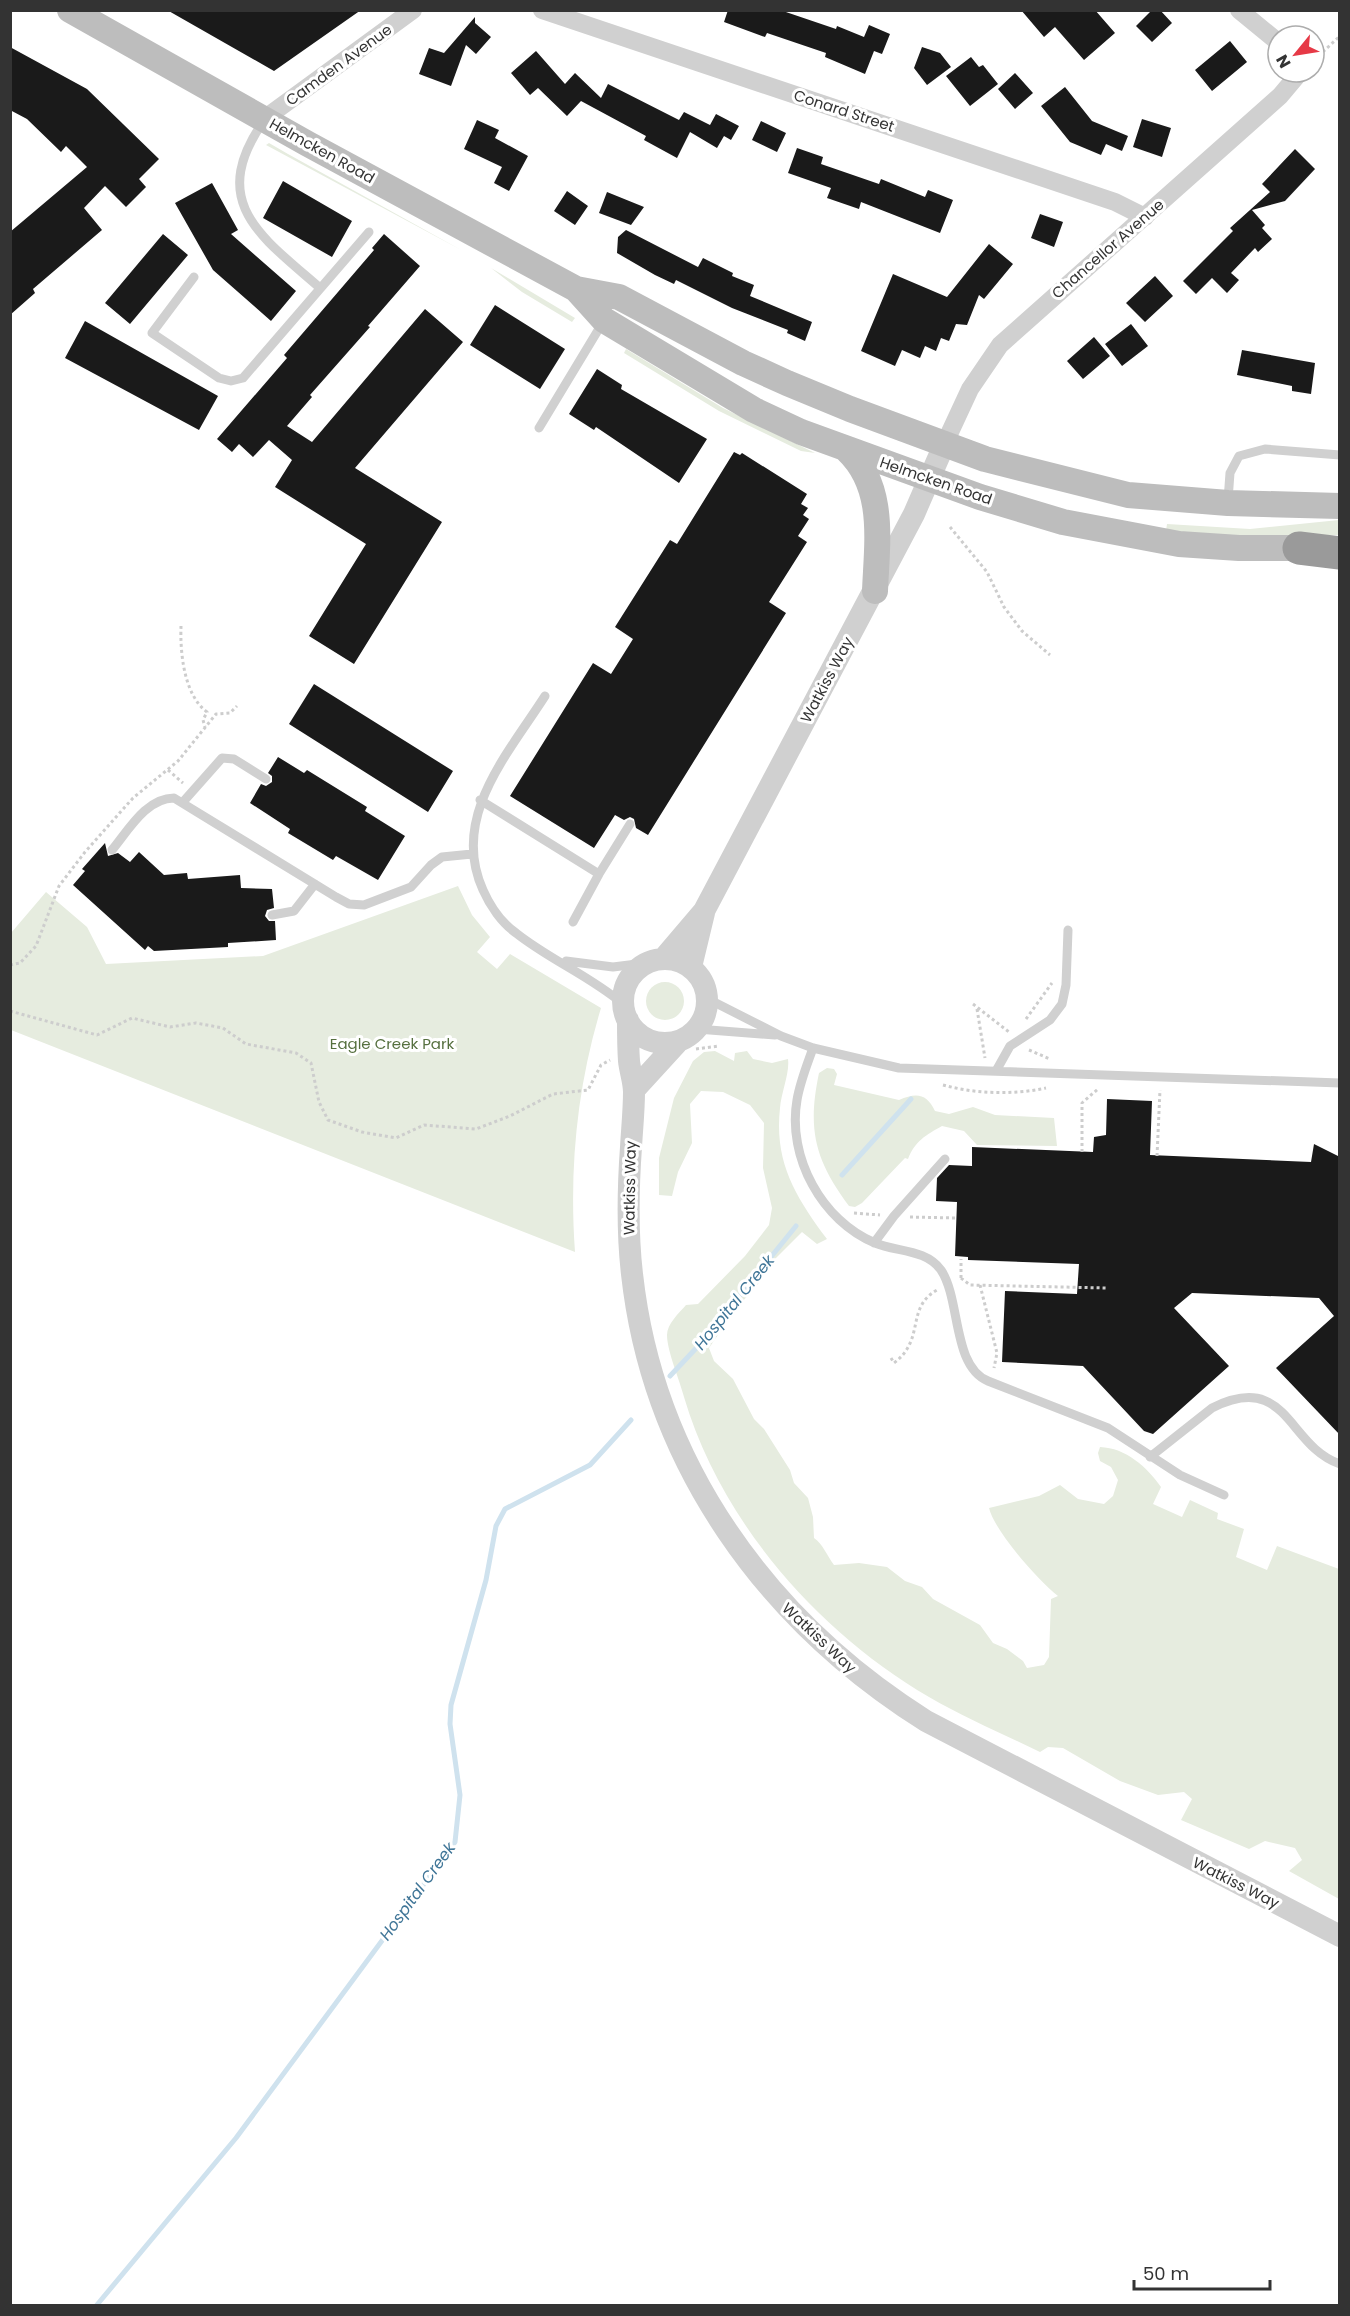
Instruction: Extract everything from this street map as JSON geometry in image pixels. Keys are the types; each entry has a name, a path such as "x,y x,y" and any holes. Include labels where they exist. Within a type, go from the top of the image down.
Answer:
{"highway":[{"path":"1299,548 1340,553"}],"main road":[{"name":"Helmcken Road","path":"70,10 576,289 619,297 743,363 850,409 985,459 1128,495 1228,503 1340,506"},
{"name":"Helmcken Road","path":"576,289 604,320 754,410 844,448 930,479 1063,522 1111,532 1206,547 1340,548"},
{"path":"844,448 860,462 874,495 878,527 875,591"}],"street":[{"name":"Camden Avenue","path":"264,119 413,10"},
{"name":"Conard Street","path":"542,10 1115,202 1145,217"},
{"path":"1239,10 1266,32"},
{"name":"Chancellor Avenue","path":"944,445 970,389 1000,345 1281,96 1291,84"},
{"name":"Watkiss Way","path":"691,967 704,911 875,591 930,479 944,445"},
{"name":"Watkiss Way","path":"654,961 704,911"},
{"path":"634,1090 689,1041 705,1015 708,999 703,981 691,967 678,960 654,961 632,973 625,988 626,1012 637,1033 648,1040 689,1041"},
{"name":"Watkiss Way","path":"626,1012 629,1062 634,1090 629,1243 636,1302 651,1366 672,1427 700,1486 731,1538 778,1599 812,1634 855,1671 926,1720 1340,1936"}],"lane":[{"path":"264,119 247,144 243,155 240,192 244,209 252,225 266,240 320,288"},
{"path":"194,277 152,333 219,378 231,381 243,378 369,232"},
{"path":"539,428 604,320"},
{"path":"1228,503 1230,474 1239,456 1265,449 1340,455"},
{"path":"545,696 480,800 474,822 472,854 474,867 485,895 504,922 527,941 606,990 626,1012"},
{"path":"183,802 216,762 228,757 266,779"},
{"path":"112,850 150,806 166,798 183,802 349,904 364,905 411,887 442,857 472,854"},
{"path":"480,800 599,873"},
{"path":"573,922 599,873 630,824"},
{"path":"272,915 294,911 315,884"},
{"path":"996,1071 1010,1046 1050,1020 1062,1004 1066,985 1068,930"},
{"path":"561,961 613,967 654,961"},
{"path":"708,999 780,1036 813,1047 899,1068 1108,1074 1161,1071 1213,1078 1266,1081 1317,1077 1340,1083"},
{"path":"689,1041 780,1036"},
{"path":"813,1047 796,1102 796,1135 805,1169 834,1215 874,1243 924,1255 934,1262 948,1284 966,1357 975,1373 982,1379 1111,1430 1150,1457 1224,1495"},
{"path":"1108,1074 1109,1064"},
{"path":"1213,1068 1213,1078"},
{"path":"1266,1070 1266,1081"},
{"path":"874,1243 894,1216 945,1158"},
{"path":"1150,1457 1212,1408 1228,1401 1246,1398 1279,1407 1322,1456 1340,1464"}],"path":[{"path":"1326,49 1340,36"},
{"path":"950,527 987,572 1004,607 1022,631 1050,656"},
{"path":"181,626 182,657 193,695 207,712 203,720 205,727"},
{"path":"208,723 216,714 230,713 237,706"},
{"path":"168,770 192,790"},
{"path":"1023,1023 1058,974"},
{"path":"973,1004 1010,1032 1016,1028"},
{"path":"977,1007 985,1058"},
{"path":"10,1011 98,1035 132,1018 170,1027 196,1023 223,1028 246,1044 296,1053 311,1063 319,1102 328,1120 387,1138 406,1135 424,1125 464,1129 495,1124 553,1094 588,1090 605,1062 616,1059 629,1062"},
{"path":"689,1041 724,1046"},
{"path":"1021,1047 1055,1061"},
{"path":"1082,1152 1082,1103 1100,1087"},
{"path":"1157,1156 1160,1090"},
{"path":"848,1212 869,1214"},
{"path":"918,1217 957,1218"},
{"path":"961,1259 961,1278"},
{"path":"891,1358 894,1362 910,1348 918,1311 926,1298 961,1278"},
{"path":"961,1278 970,1285 1107,1288"},
{"path":"980,1285 997,1353 993,1367 1002,1371"}],"green space":[{"path":"269,143 288,154 463,251 266,145"},
{"path":"491,268 575,318 572,322 522,292"},
{"path":"626,349 723,408 815,453 801,451 719,411 624,353"},
{"path":"1339,520 1339,535 1244,537 1166,531 1167,524 1250,529"},
{"name":"Eagle Creek Park","path":"458,886 472,915 490,937 477,952 497,969 510,954 601,1008 586,1068 577,1128 573,1190 575,1252 11,1030 11,933 46,892 87,927 106,964 263,956"},
{"path":"665,982 678,988 684,1001 678,1014 665,1020 652,1014 646,1001 652,988"},
{"path":"715,1051 734,1061 735,1053 747,1051 753,1059 772,1063 788,1059 781,1102 780,1146 784,1163 797,1194 827,1239 817,1244 802,1232 770,1264 757,1286 722,1323 720,1332 709,1348 714,1361 733,1379 754,1419 764,1429 790,1470 794,1483 808,1498 813,1517 814,1538 834,1565 859,1563 887,1567 905,1581 922,1587 933,1599 980,1625 993,1643 1007,1649 1023,1661 1027,1668 1044,1665 1049,1657 1051,1599 1058,1596 1018,1555 999,1530 989,1508 1039,1496 1060,1485 1078,1499 1104,1504 1113,1496 1118,1480 1111,1467 1100,1461 1098,1453 1100,1447 1110,1448 1127,1455 1149,1472 1161,1487 1153,1504 1182,1517 1190,1500 1218,1513 1217,1519 1244,1529 1236,1557 1267,1570 1277,1546 1339,1569 1339,1899 1289,1871 1302,1860 1295,1848 1265,1841 1249,1849 1181,1820 1192,1799 1184,1792 1158,1795 1120,1781 1063,1748 1048,1747 1040,1752 929,1697 888,1671 812,1606 779,1570 749,1530 722,1487 701,1443 671,1357 667,1335 671,1323 686,1305 698,1304 745,1256 769,1225 772,1208 763,1168 764,1123 750,1105 723,1092 701,1091 690,1104 692,1143 678,1172 672,1196 659,1195 659,1158 674,1098 693,1061 704,1052"},
{"path":"827,1068 834,1069 837,1074 834,1085 899,1100 916,1095 921,1096 929,1101 935,1111 949,1114 973,1107 995,1115 1054,1118 1057,1146 977,1145 964,1131 942,1126 922,1139 908,1159 905,1158 862,1203 855,1207 849,1206 821,1159 814,1128 815,1093 819,1073"}],"building":[{"path":"167,10 361,10 274,71"},
{"path":"728,10 780,10 836,29 837,26 864,37 869,25 890,34 882,54 874,51 865,74 825,57 826,53 767,33 765,37 724,22"},
{"path":"1021,10 1095,10 1115,33 1084,60 1055,27 1044,37"},
{"path":"1152,10 1160,10 1172,23 1152,42 1136,26"},
{"path":"475,17 475,23 491,37 476,54 466,45 451,86 419,74 429,48 444,53"},
{"path":"1230,41 1247,62 1212,91 1195,70"},
{"path":"10,47 87,89 159,159 139,179 146,187 126,207 105,186 84,208 102,230 33,289 35,293 10,315 10,232 87,167 66,146 61,152 27,119 10,110"},
{"path":"922,47 940,53 951,67 927,85 914,68"},
{"path":"536,51 565,84 575,73 601,98 608,84 679,120 684,112 710,125 716,114 739,126 731,140 724,136 717,148 690,132 677,158 644,140 646,136 581,101 567,116 538,88 530,95 511,73"},
{"path":"971,57 979,67 983,65 998,84 970,106 946,76"},
{"path":"1015,73 1033,93 1015,109 998,89"},
{"path":"1065,87 1092,121 1128,136 1122,151 1106,144 1101,155 1070,142 1041,106"},
{"path":"1142,119 1171,128 1162,157 1133,147"},
{"path":"477,120 499,130 495,138 528,156 509,191 494,183 502,167 464,149"},
{"path":"761,121 786,133 777,152 752,140"},
{"path":"797,148 823,157 821,164 879,184 881,179 925,197 928,190 953,200 940,233 861,202 859,209 827,198 831,188 788,173"},
{"path":"1295,149 1315,169 1285,201 1252,210 1265,225 1262,228 1272,239 1258,252 1255,248 1231,273 1239,280 1227,293 1212,278 1196,294 1183,281 1233,231 1230,228 1270,192 1262,184"},
{"path":"283,181 352,221 332,257 263,218"},
{"path":"212,183 238,230 231,234 296,291 271,321 213,270 175,203"},
{"path":"567,191 588,206 575,225 554,211"},
{"path":"607,192 644,207 631,225 599,213"},
{"path":"1040,214 1063,222 1054,247 1031,238"},
{"path":"626,230 698,267 703,258 733,273 732,276 754,285 750,296 812,322 805,341 787,333 788,330 732,308 676,280 674,284 617,253 618,237"},
{"path":"163,234 188,255 130,324 105,303"},
{"path":"384,234 420,266 310,395 312,397 287,426 312,442 425,309 463,342 355,468 442,522 354,664 309,636 366,544 275,487 292,460 269,440 253,457 239,444 232,452 217,439 287,358 284,355 374,250 372,248"},
{"path":"989,244 1013,264 984,299 979,295 967,325 956,324 949,341 941,338 936,351 925,346 920,358 902,350 895,366 861,351 893,274 947,297"},
{"path":"1155,276 1173,296 1145,322 1126,303"},
{"path":"495,305 565,349 540,389 470,345"},
{"path":"85,321 218,396 199,430 65,358"},
{"path":"1131,324 1148,346 1122,366 1105,344"},
{"path":"1094,337 1110,356 1083,379 1067,361"},
{"path":"1242,350 1315,363 1311,394 1292,391 1292,386 1237,375"},
{"path":"597,369 622,385 621,389 707,439 679,483 596,427 594,430 569,414"},
{"path":"734,452 740,455 742,453 807,494 801,504 808,508 803,515 809,519 798,536 807,542 769,602 786,613 648,835 636,828 634,819 630,817 624,820 615,815 594,848 510,796 593,663 611,674 633,639 615,627 670,540 677,544"},
{"path":"314,684 453,771 428,812 289,724"},
{"path":"278,757 304,773 307,770 367,807 365,811 405,836 378,880 336,856 333,860 288,833 290,829 250,803 261,784 266,786 272,782 272,776 268,773"},
{"path":"105,843 108,856 118,853 130,862 139,852 164,875 187,873 188,879 240,875 241,888 272,889 274,908 267,910 265,916 269,921 275,921 276,940 228,943 228,947 154,951 148,946 145,950 73,885 85,871 82,869"},
{"path":"1107,1099 1152,1101 1150,1155 1311,1162 1314,1144 1340,1157 1340,1435 1276,1368 1334,1316 1319,1298 1192,1293 1174,1308 1229,1366 1153,1434 1144,1431 1083,1366 1002,1362 1005,1291 1077,1294 1079,1264 968,1260 968,1257 955,1256 957,1202 936,1201 937,1178 949,1165 972,1166 972,1147 1093,1152 1094,1137 1106,1135"}],"waterway":[{"name":"Hospital Creek","path":"842,1175 911,1099"},
{"name":"Hospital Creek","path":"670,1376 702,1342 796,1226"},
{"name":"Hospital Creek","path":"96,2306 236,2138 455,1842 460,1795 450,1724 451,1705 486,1580 496,1526 505,1509 590,1465 631,1420"}]}
